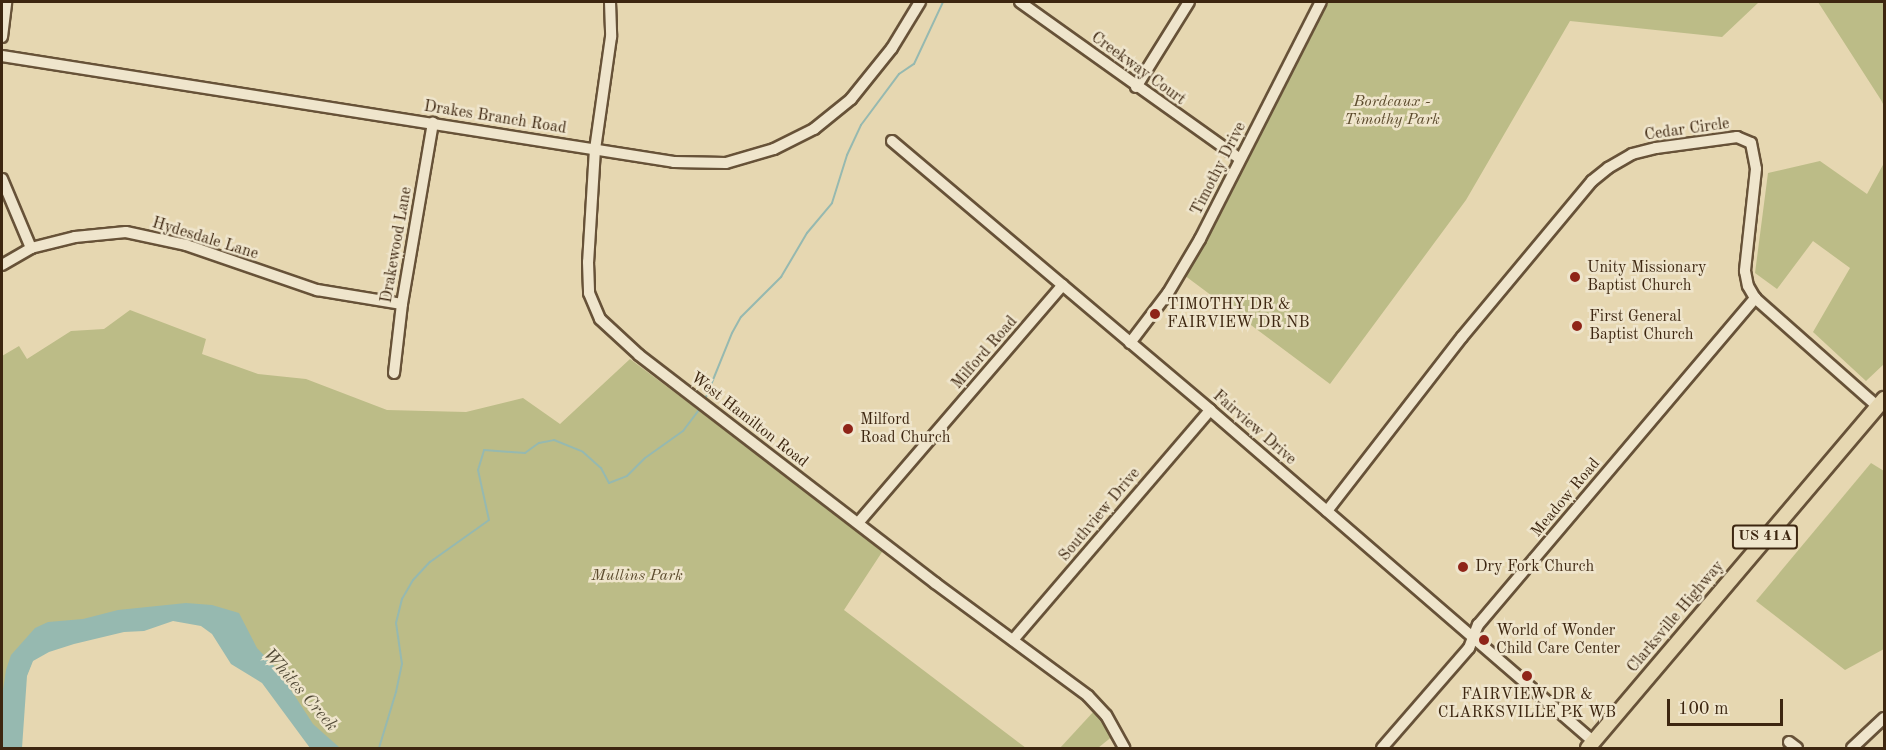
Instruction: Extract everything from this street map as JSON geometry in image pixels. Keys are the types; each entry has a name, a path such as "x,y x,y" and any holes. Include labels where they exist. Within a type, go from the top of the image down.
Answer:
{"main road":[{"name":"Clarksville Highway","path":"1591,745 1881,403"}],"street":[{"path":"2,37 6,2"},
{"name":"West Hamilton Road","path":"610,2 611,37 595,149 588,262 592,303 600,319 617,337 680,386 1088,696 1106,715 1124,748"},
{"name":"Drakes Branch Road","path":"2,56 674,162 726,163 774,149 814,129 851,99 892,48 920,2"},
{"name":"Creekway Court","path":"1020,2 1136,87 1240,159"},
{"path":"1136,87 1189,2"},
{"name":"Timothy Drive","path":"1130,343 1183,269 1321,2"},
{"name":"Drakewood Lane","path":"394,373 402,304 433,123"},
{"name":"Cedar Circle","path":"1327,511 1460,339 1592,181 1608,168 1632,154 1737,137 1751,143 1756,169 1745,271 1748,286 1755,298 1881,403"},
{"name":"Fairview Drive","path":"892,141 1327,511 1591,745"},
{"path":"2,179 31,248"},
{"name":"Hydesdale Lane","path":"2,265 31,248 103,233 126,232 157,237 317,290 402,304"},
{"name":"Milford Road","path":"858,523 1063,285"},
{"name":"Meadow Road","path":"1382,748 1469,648 1478,625 1755,298"},
{"name":"Southview Drive","path":"1013,640 1210,410"},
{"path":"1852,748 1884,718"}],"green space":[{"name":"Bordeaux - Timothy Park","path":"1326,2 1759,2 1722,37 1570,21 1466,200 1330,384 1184,275"},
{"path":"1818,2 1884,2 1884,106 1881,100"},
{"path":"1820,161 1867,194 1884,163 1884,364 1866,381 1813,332 1850,268 1813,241 1777,289 1755,273 1768,173"},
{"name":"Mullins Park","path":"130,310 206,339 202,354 258,374 306,379 387,410 466,412 523,398 560,424 630,359 884,549 844,610 1026,748 331,748 253,654 187,611 44,632 2,738 2,356 19,346 27,359 71,331 104,329"},
{"path":"1871,463 1884,471 1884,649 1845,670 1756,601"},
{"path":"1095,710 1114,735 1098,748 1060,748"}],"water":[{"path":"186,603 212,605 239,613 257,648 278,670 313,724 340,748 310,748 262,683 231,664 212,634 201,626 173,621 144,631 124,632 74,644 49,652 33,661 27,676 22,748 2,748 2,697 6,670 11,655 35,628 48,622 83,619 118,610"}],"waterway":[{"path":"704,402 732,333 741,317 781,277 807,233 832,203 847,155 861,125 899,74 914,64 943,2"},
{"path":"379,748 402,664 396,623 402,599 413,580 430,562 489,520 478,470 484,450 525,453 539,443 554,440 583,452 601,468 609,483 627,476 645,458 683,431 701,407"}],"place":[{"name":"Unity Missionary Baptist Church","path":"1575,277"},
{"name":"TIMOTHY DR & FAIRVIEW DR NB","path":"1155,314"},
{"name":"First General Baptist Church","path":"1577,326"},
{"name":"Milford Road Church","path":"848,429"},
{"name":"Dry Fork Church","path":"1463,567"},
{"name":"World of Wonder Child Care Center","path":"1484,640"},
{"name":"FAIRVIEW DR & CLARKSVILLE PK WB","path":"1527,676"}],"water label":[{"name":"Whites Creek","path":"300,690"}]}
